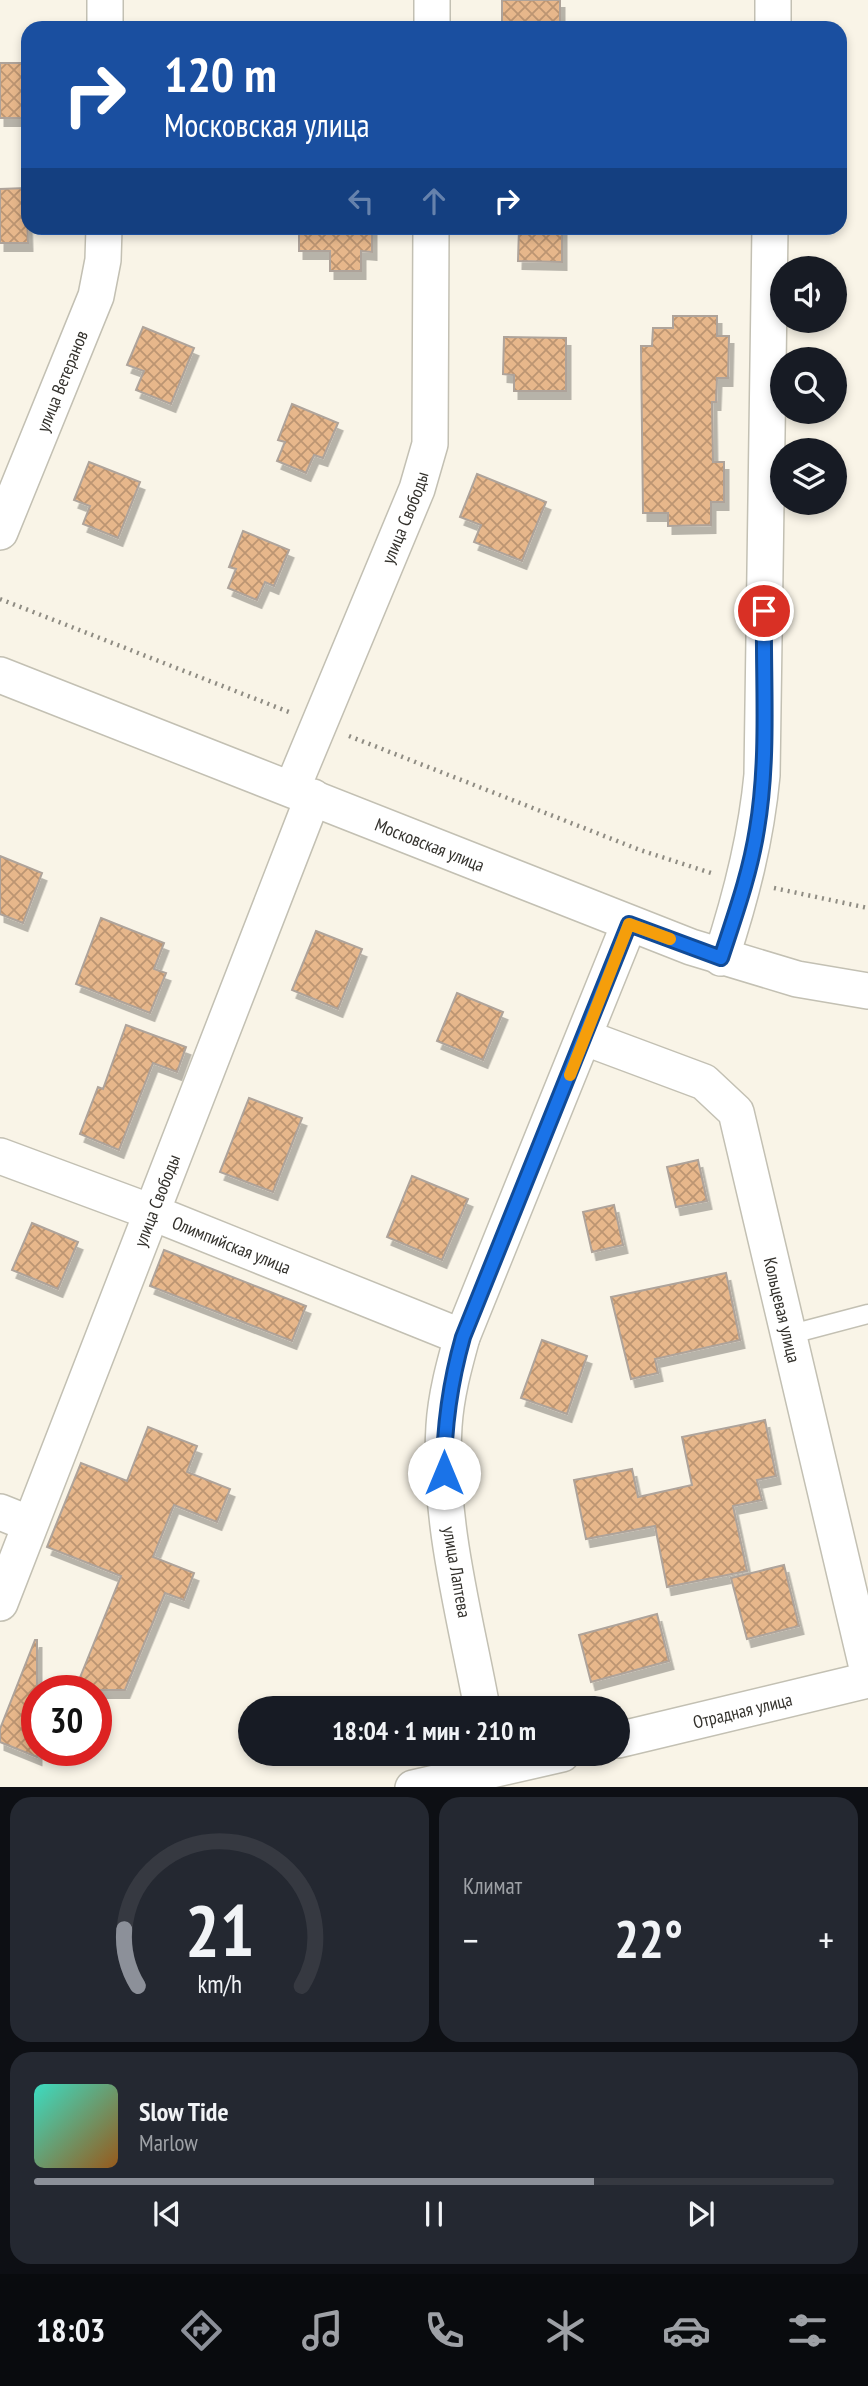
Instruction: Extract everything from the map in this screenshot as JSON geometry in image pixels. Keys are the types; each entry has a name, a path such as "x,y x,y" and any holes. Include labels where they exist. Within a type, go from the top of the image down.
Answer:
{"street":[{"path":"105,0 105,21"},
{"path":"432,0 432,21"},
{"path":"773,0 773,21"},
{"name":"улица Ветеранов","path":"0,532 96,296 103,260 104,235"},
{"name":"улица Свободы","path":"0,1603 15,1518 151,1212 302,793 318,723 417,489 430,444 431,235"},
{"path":"721,958 746,882 757,828 762,775 770,235"},
{"name":"Московская улица","path":"0,675 721,958 797,979 868,991"},
{"name":"улица Лаптева","path":"479,1696 449,1525 444,1473 444,1427 448,1389 463,1337 586,1038 629,924"},
{"name":"Кольцевая улица","path":"586,1038 704,1082 736,1112 868,1672"},
{"name":"Олимпийская улица","path":"0,1156 151,1212 463,1337"},
{"name":"Отрадная улица","path":"630,1737 868,1680"},
{"path":"413,1787 476,1766"}],"lane":[{"path":"788,1335 868,1314"}],"path":[{"path":"0,598 640,850 746,882 868,908"}],"building":[{"path":"502,0 560,0 560,21 502,21"},
{"path":"0,63 21,63 21,118 0,118"},
{"path":"21,188 21,235 28,235 28,243 0,243 0,189"},
{"path":"299,235 372,235 372,252 361,251 361,271 330,271 330,251 299,251"},
{"path":"519,235 562,235 562,262 518,261"},
{"path":"673,316 717,316 717,336 729,336 728,378 717,378 716,402 712,402 713,462 724,462 724,502 711,502 711,525 668,526 668,513 643,513 641,346 652,346 653,328 673,328"},
{"path":"143,327 194,348 171,404 136,390 144,371 127,365"},
{"path":"504,337 566,338 566,391 514,391 514,375 503,374"},
{"path":"292,404 338,423 323,458 314,455 306,473 277,461 285,442 278,440"},
{"path":"89,462 140,482 118,538 83,524 90,506 74,500"},
{"path":"477,474 546,502 522,561 474,542 481,525 460,517"},
{"path":"243,531 289,550 274,586 265,582 257,600 228,588 236,569 229,567"},
{"path":"0,856 42,873 23,923 0,914"},
{"path":"101,918 164,943 154,969 166,973 150,1013 76,984"},
{"path":"316,931 362,949 338,1009 292,990"},
{"path":"457,993 503,1012 483,1060 437,1041"},
{"path":"126,1025 186,1047 177,1072 153,1063 119,1150 80,1134 98,1087 103,1089"},
{"path":"249,1098 302,1118 273,1192 220,1172"},
{"path":"698,1160 707,1201 676,1207 667,1167"},
{"path":"412,1176 468,1199 442,1260 387,1237"},
{"path":"614,1205 623,1245 592,1252 583,1212"},
{"path":"32,1223 78,1242 58,1289 12,1270"},
{"path":"164,1250 306,1306 292,1341 150,1286"},
{"path":"726,1273 740,1340 655,1359 658,1373 631,1379 611,1297"},
{"path":"542,1340 587,1356 567,1414 521,1398"},
{"path":"765,1420 776,1476 757,1480 762,1500 733,1506 747,1571 667,1587 655,1526 586,1539 574,1480 632,1469 638,1497 692,1485 682,1437"},
{"path":"148,1427 197,1446 187,1472 230,1489 217,1522 174,1505 153,1557 194,1573 184,1600 165,1593 125,1690 112,1690 112,1675 81,1675 121,1576 47,1547 81,1463 127,1481"},
{"path":"784,1565 799,1626 747,1639 731,1578"},
{"path":"657,1614 669,1661 591,1682 579,1635"},
{"path":"35,1640 37,1640 37,1675 21,1675"},
{"path":"21,1676 21,1751 0,1742 0,1729"}],"slow traffic":[{"path":"570,1075 629,924 670,939"}],"route":[{"path":"444,1473 444,1427 448,1389 463,1337 586,1038 629,924 721,958 746,882 757,828 762,775 764,611"}]}
